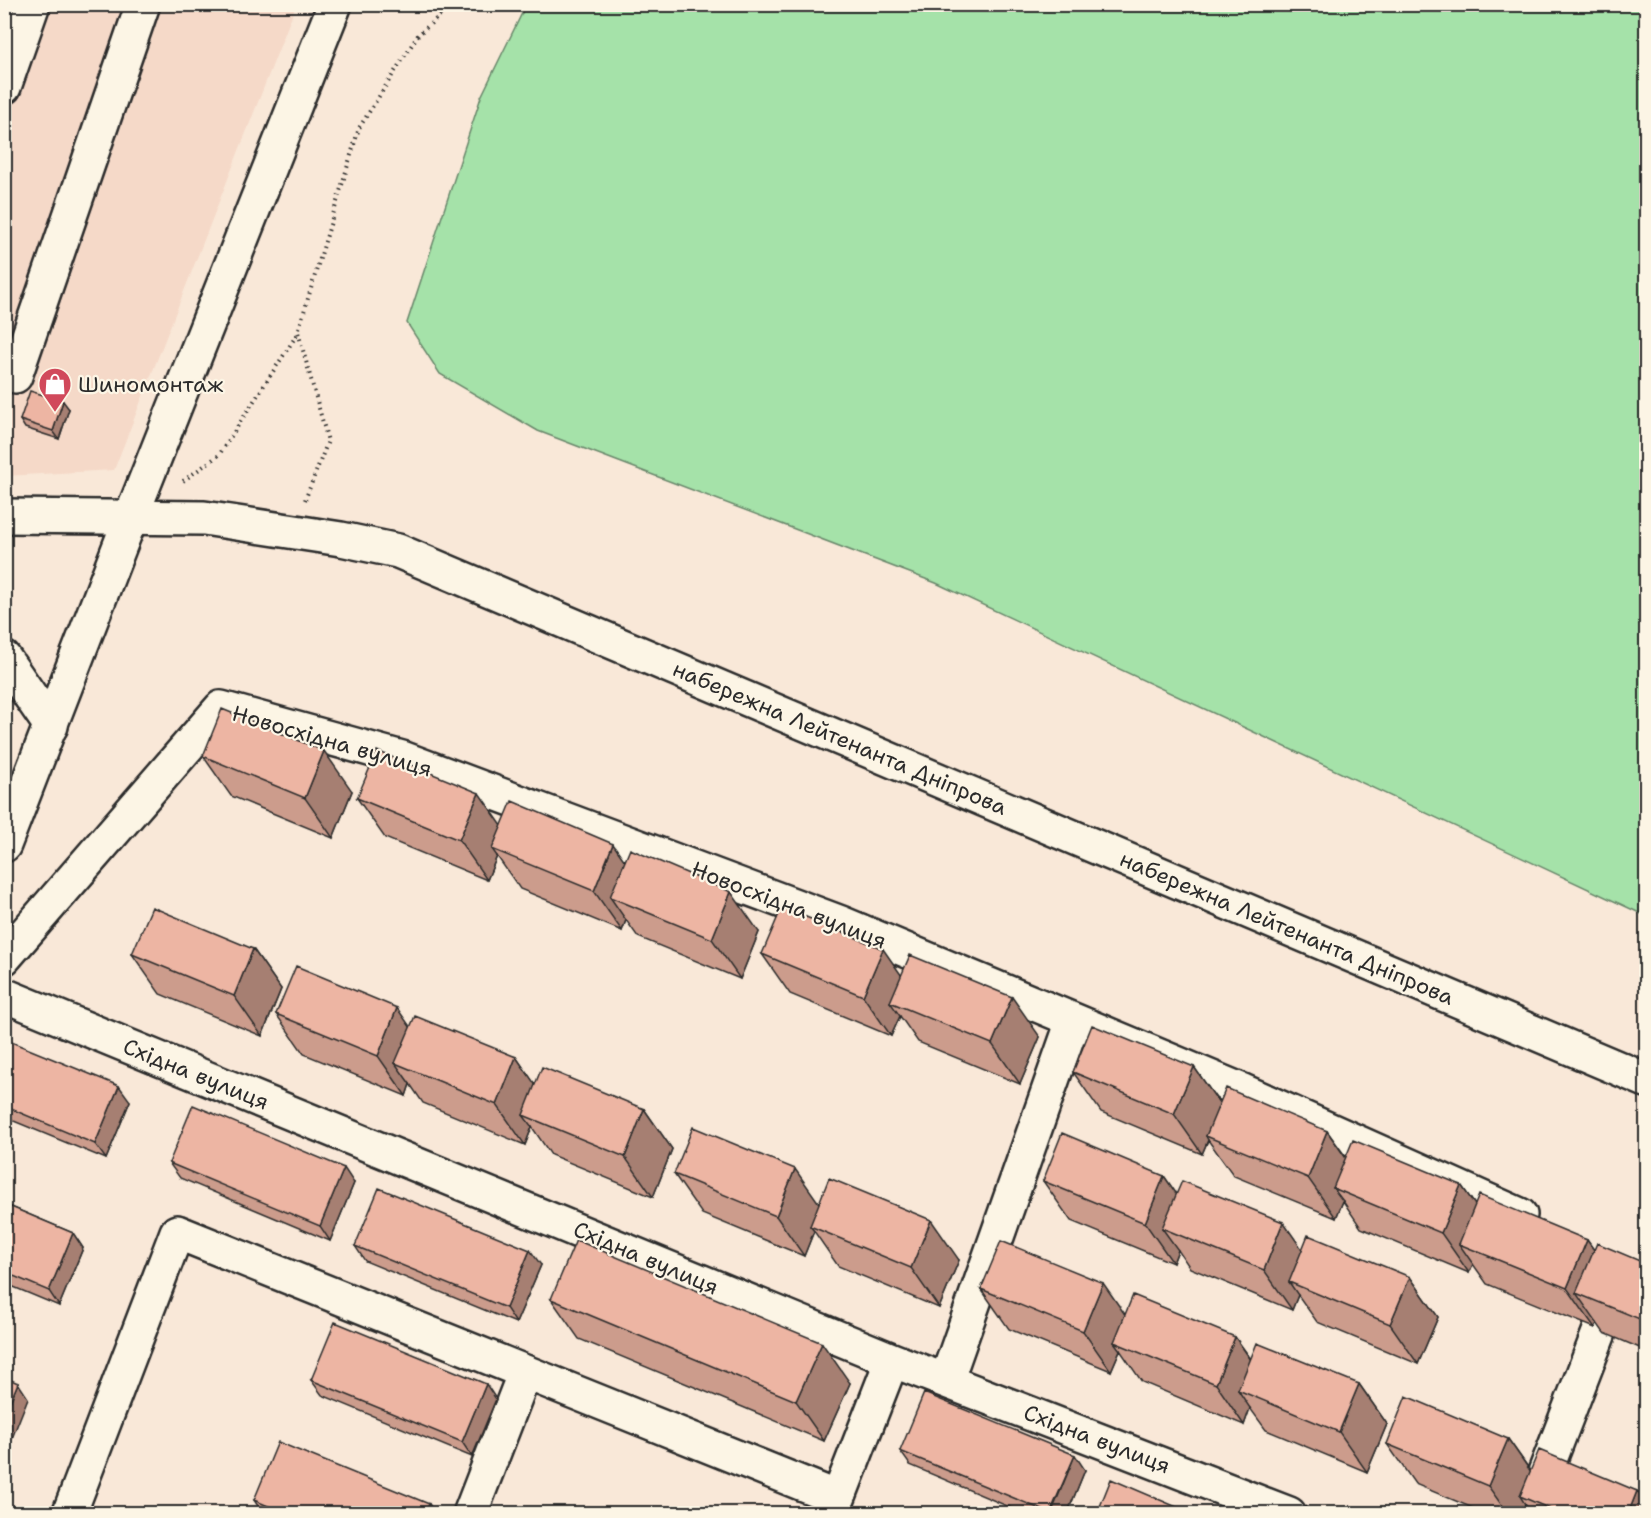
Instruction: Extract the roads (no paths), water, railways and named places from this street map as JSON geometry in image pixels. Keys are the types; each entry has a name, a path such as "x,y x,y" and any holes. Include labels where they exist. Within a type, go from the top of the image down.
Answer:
{"street":[{"path":"4,87 33,4"},
{"path":"4,372 15,376 143,4"},
{"path":"4,844 335,4"},
{"name":"набережна Лейтенанта Дніпрова","path":"4,516 204,518 294,531 398,551 1647,1080"},
{"path":"4,658 51,726"},
{"name":"Новосхідна вулиця","path":"4,958 221,708 402,758 841,923 1243,1091 1549,1228"},
{"name":"Східна вулиця","path":"4,995 892,1360 1289,1514"},
{"path":"946,1380 1073,1021"},
{"path":"69,1514 177,1232 525,1372 835,1506 892,1360"},
{"path":"1529,1514 1629,1264"},
{"path":"470,1514 525,1372"}],"place":[{"name":"Шиномонтаж","path":"55,413"}]}
